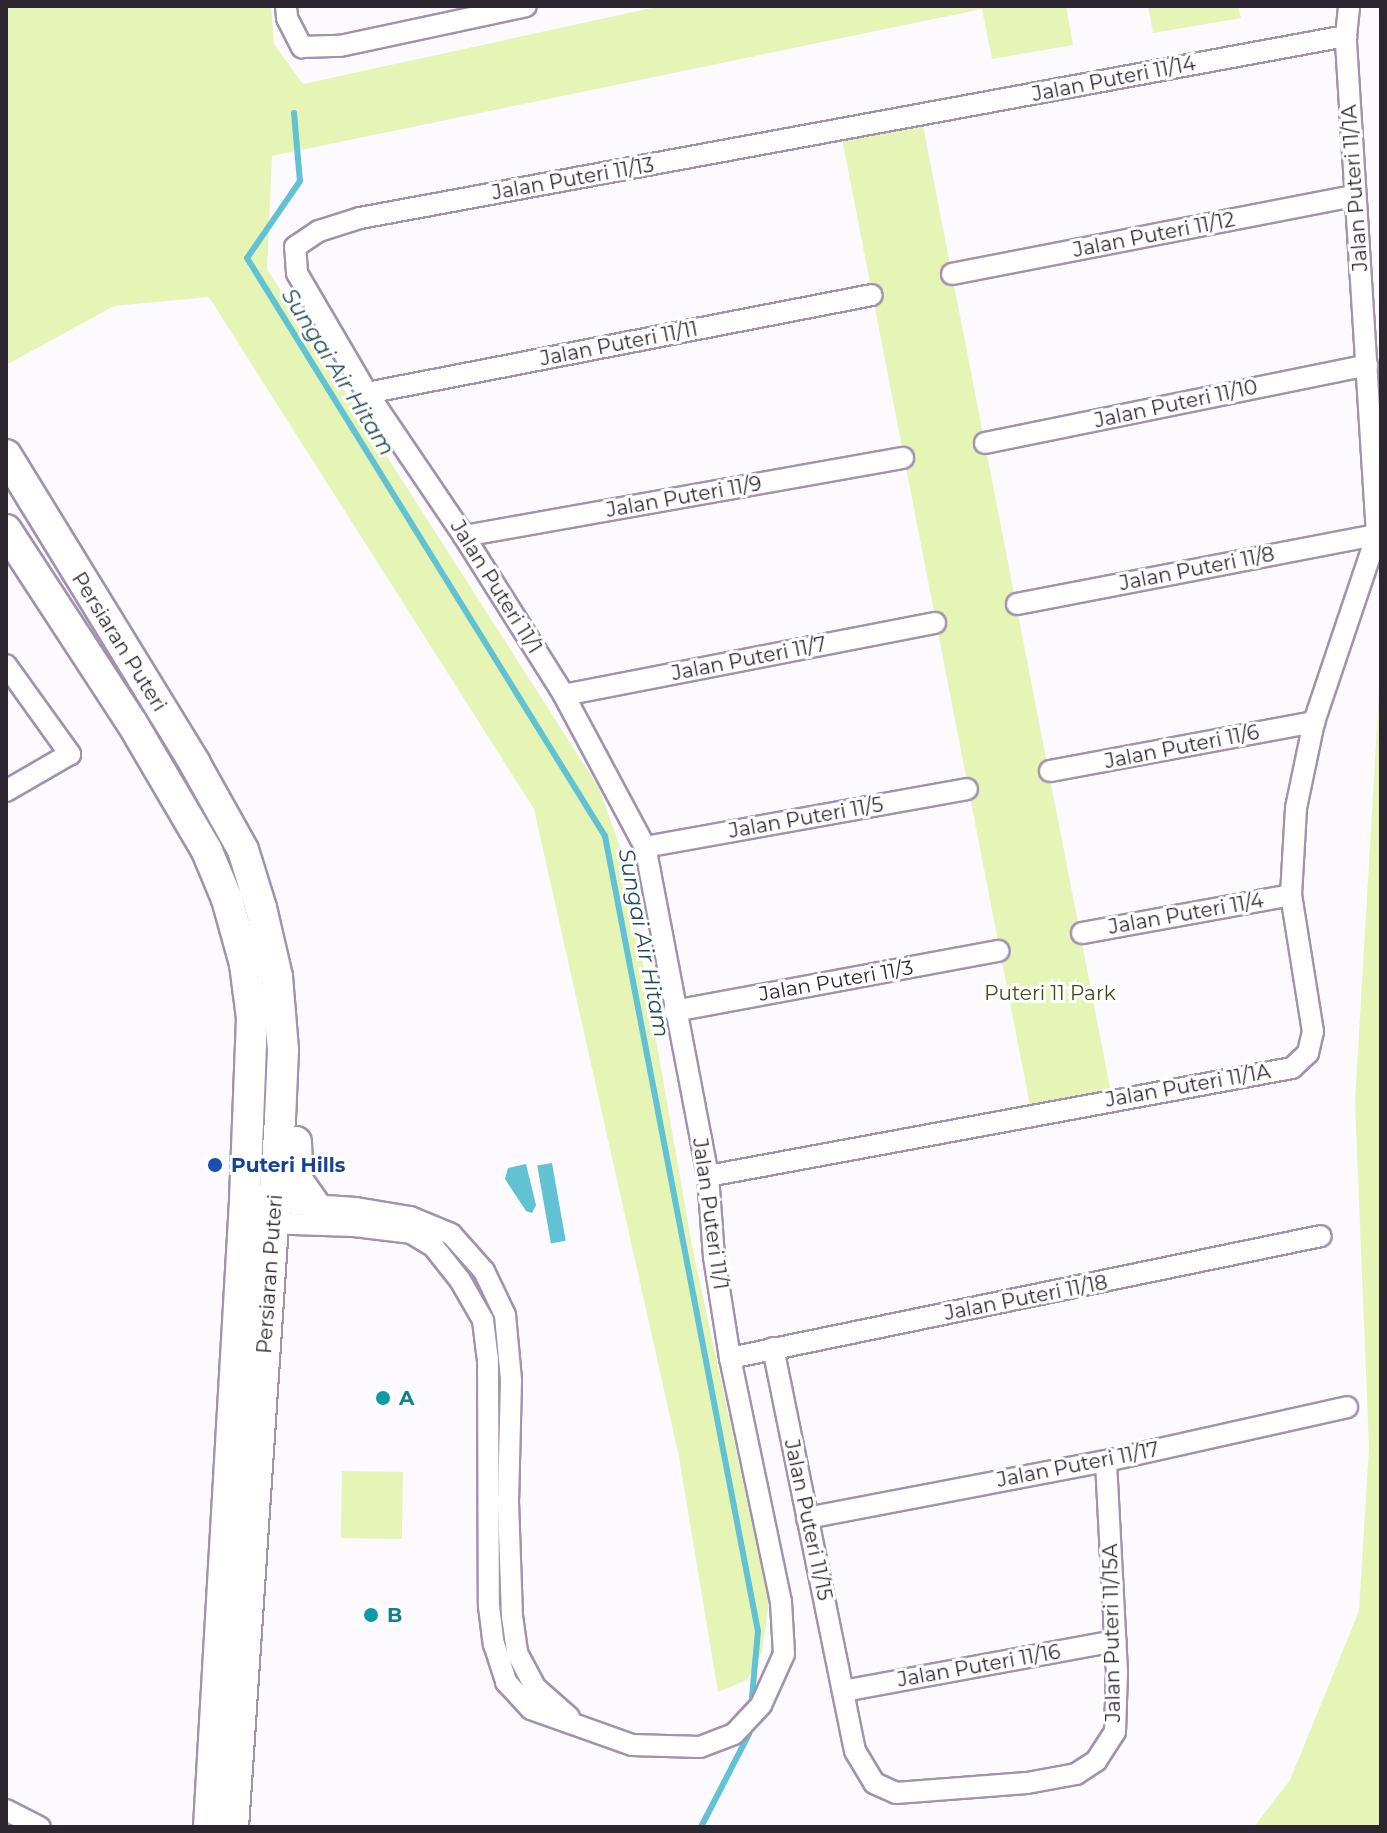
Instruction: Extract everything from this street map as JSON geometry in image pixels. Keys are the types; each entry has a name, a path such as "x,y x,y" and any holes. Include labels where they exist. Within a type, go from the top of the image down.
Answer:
{"main road":[{"name":"Persiaran Puteri","path":"6,455 195,764 243,850 277,977 283,1050 259,1213 209,1827"},
{"name":"Persiaran Puteri","path":"6,530 169,783 207,851 227,899 245,964 252,1018 259,1213 233,1827"},
{"path":"283,1050 298,1101 297,1180 315,1206"}],"street":[{"path":"287,12 302,47 340,46 526,6"},
{"name":"Jalan Puteri 11/1A","path":"708,1176 1292,1068 1308,1053 1313,1032 1291,895 1296,808 1314,722 1377,535 1346,36 1349,6"},
{"name":"Jalan Puteri 11/14","path":"882,122 1346,36"},
{"name":"Jalan Puteri 11/13","path":"297,273 295,247 319,231 360,218 882,122"},
{"name":"Jalan Puteri 11/12","path":"952,274 1355,196"},
{"name":"Jalan Puteri 11/1","path":"259,1213 411,1233 433,1246 460,1280 483,1320 488,1358 488,1547 494,1644 506,1682 531,1709 632,1745 700,1747 734,1734 761,1705 784,1654 781,1602 730,1358 714,1257 708,1176 645,847 564,695 464,536 367,393 297,273"},
{"name":"Jalan Puteri 11/11","path":"367,393 872,295"},
{"name":"Jalan Puteri 11/10","path":"985,443 1367,365"},
{"name":"Jalan Puteri 11/9","path":"464,536 903,458"},
{"name":"Jalan Puteri 11/8","path":"1017,604 1377,535"},
{"name":"Jalan Puteri 11/7","path":"564,695 935,623"},
{"path":"6,665 70,754 6,791"},
{"name":"Jalan Puteri 11/6","path":"1050,771 1314,722"},
{"name":"Jalan Puteri 11/5","path":"645,847 967,789"},
{"name":"Jalan Puteri 11/4","path":"1082,933 1291,895"},
{"name":"Jalan Puteri 11/3","path":"674,1011 999,951"},
{"name":"Jalan Puteri 11/1","path":"259,1213 315,1206 410,1217 451,1234 484,1271 501,1302 511,1380 508,1502 512,1616 517,1653 536,1688 575,1723"},
{"name":"Jalan Puteri 11/18","path":"730,1358 1321,1236"},
{"name":"Jalan Puteri 11/15","path":"773,1348 843,1691"},
{"name":"Jalan Puteri 11/17","path":"807,1518 1106,1461 1347,1407"},
{"name":"Jalan Puteri 11/15A","path":"843,1691 855,1751 874,1783 896,1793 1027,1783 1076,1774 1096,1761 1115,1732 1115,1641 1106,1461"},
{"name":"Jalan Puteri 11/16","path":"843,1691 1115,1641"},
{"path":"6,1810 40,1827"}],"green space":[{"path":"6,6 271,6 274,44 303,84 661,6 1066,6 1073,45 992,59 982,9 272,156 267,269 599,788 625,861 692,1246 769,1603 762,1652 747,1680 718,1692 679,1457 534,809 209,297 114,306 6,365"},
{"path":"1148,6 1238,6 1241,18 1153,33"},
{"name":"Puteri 11 Park","path":"921,115 1112,1100 1032,1115 841,131"},
{"path":"1381,658 1381,1827 1254,1827 1290,1780 1359,1611 1369,1447 1355,1102"},
{"path":"342,1471 403,1472 402,1539 341,1538"}],"water":[{"path":"552,1163 566,1241 551,1243 537,1166"},
{"path":"526,1164 536,1205 532,1213 526,1211 505,1179 508,1168"}],"waterway":[{"name":"Sungai Air Hitam","path":"294,113 300,181 247,258 605,836 758,1631 752,1697"},
{"name":"Sungai Air Hitam","path":"701,1827 749,1734"}],"place":[{"name":"Puteri Hills","path":"215,1165"},
{"name":"A","path":"383,1398"},
{"name":"B","path":"371,1615"}]}
